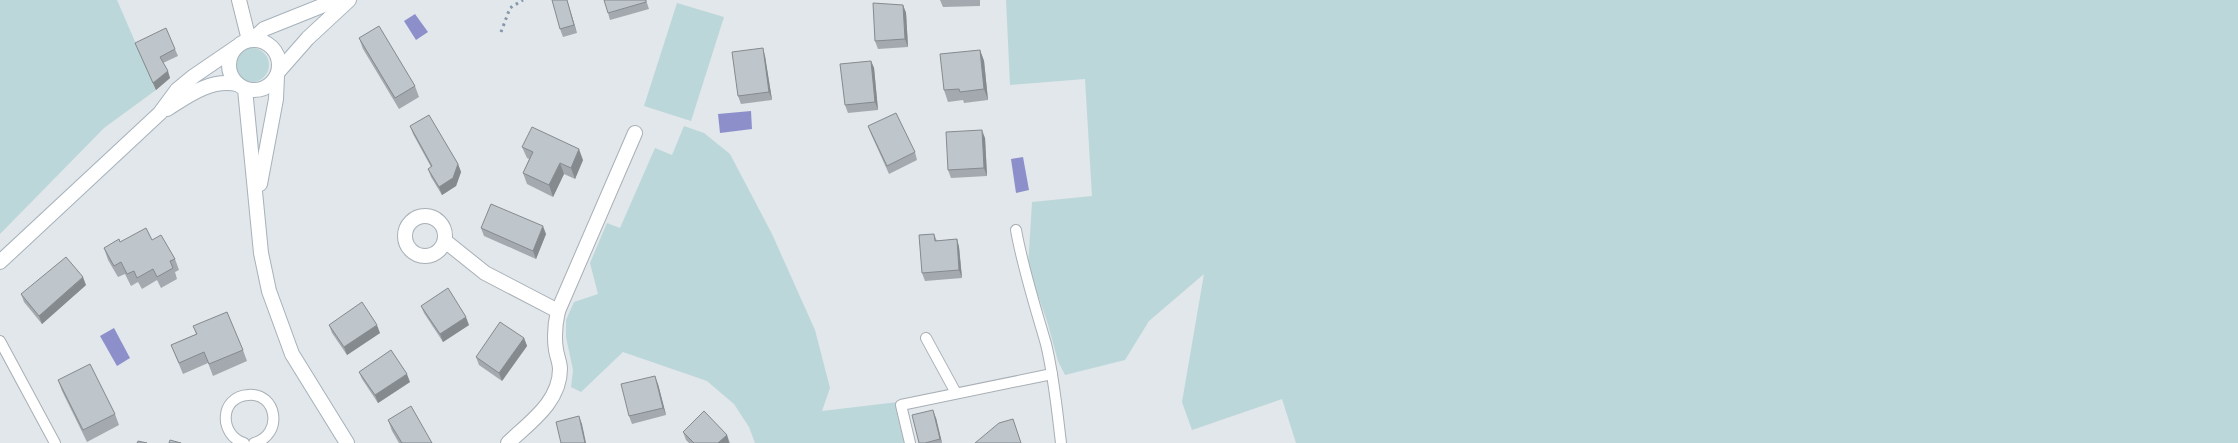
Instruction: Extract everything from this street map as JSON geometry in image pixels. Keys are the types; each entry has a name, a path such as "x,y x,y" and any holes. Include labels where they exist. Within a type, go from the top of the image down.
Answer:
{"main road":[{"path":"239,0 251,40"},
{"path":"0,262 160,113 177,90 194,76 235,48 251,40 264,29 329,4 349,0"},
{"path":"160,113 192,93 224,81 254,90 264,89 308,38 349,0"},
{"path":"251,40 268,44 274,49 277,56 278,73 276,99 257,202"},
{"path":"235,48 228,66 231,76 241,86 257,202 261,253 275,311 292,354 347,443"},
{"path":"508,443 548,405 556,387 560,368 555,339 555,324 558,311 635,133"},
{"path":"445,242 485,273 558,311"}],"lane":[{"path":"1016,230 1022,266 1046,346 1052,374 1060,443"},
{"path":"926,338 956,394"},
{"path":"0,341 55,443"},
{"path":"910,443 901,405 1052,374"},
{"path":"229,443 226,412 234,400 248,394 263,398 272,410 274,425 266,438 254,443"},
{"path":"226,427 234,438 244,443"}],"path":[{"path":"502,32 510,8 522,0"}],"shaded area":[{"path":"0,0 117,0 156,90 104,128 0,234"},
{"path":"1006,0 2238,0 2238,443 1296,443 1282,399 1192,430 1182,402 1204,274 1149,321 1125,360 1065,375 1058,361 1047,321 1028,267 1032,202 1092,196 1085,79 1010,85"},
{"path":"677,3 724,17 691,121 644,106"},
{"path":"252,48 259,49 264,53 268,58 268,72 264,77 259,81 252,82 245,81 240,77 236,72 235,65 236,58 240,53 245,49"},
{"path":"684,126 704,133 730,154 772,234 815,330 830,388 822,411 898,402 906,443 755,443 749,427 734,404 707,381 623,352 581,392 571,387 573,370 566,337 566,320 574,302 598,294 590,263 607,223 620,228 655,148 672,155"}],"water":[{"path":"415,14 428,32 416,40 404,21"},
{"path":"751,111 752,129 720,133 718,114"},
{"path":"1023,157 1029,190 1016,193 1011,159"},
{"path":"114,328 130,358 117,366 100,336"}],"building":[{"path":"552,0 567,0 574,25 560,29"},
{"path":"604,0 646,0 646,2 608,13"},
{"path":"873,3 903,5 905,39 875,41"},
{"path":"379,26 415,86 395,98 359,38"},
{"path":"166,28 175,49 160,57 168,71 153,83 135,43"},
{"path":"763,48 769,92 738,96 732,52"},
{"path":"980,50 984,89 960,92 959,89 944,90 940,54"},
{"path":"871,61 875,102 845,105 840,64"},
{"path":"896,113 915,152 887,166 868,126"},
{"path":"429,115 458,164 453,178 439,187 428,169 432,166 410,126"},
{"path":"532,127 579,149 571,168 560,163 549,185 523,173 533,152 522,147"},
{"path":"982,130 984,168 948,170 946,132"},
{"path":"491,204 543,226 533,251 481,228"},
{"path":"146,228 152,240 161,235 175,259 170,261 173,268 157,277 153,269 137,278 134,271 127,274 121,262 114,266 104,248 119,239 120,242"},
{"path":"934,234 935,241 957,239 959,270 922,273 919,235"},
{"path":"66,257 83,277 39,316 21,294"},
{"path":"448,288 466,317 440,334 421,306"},
{"path":"362,302 377,325 344,347 329,325"},
{"path":"227,312 243,350 209,364 204,352 179,363 171,345 197,334 193,326"},
{"path":"500,322 524,338 499,373 476,357"},
{"path":"391,350 407,374 375,395 359,372"},
{"path":"90,364 115,414 83,430 58,380"},
{"path":"655,376 663,408 629,416 621,384"},
{"path":"411,406 432,443 402,443 388,420"},
{"path":"933,410 940,439 919,443 912,415"},
{"path":"704,411 727,435 718,443 694,443 683,432"},
{"path":"579,416 585,443 561,443 556,422"},
{"path":"1013,419 1021,443 975,443 999,423"},
{"path":"170,440 181,443 169,443"}]}
